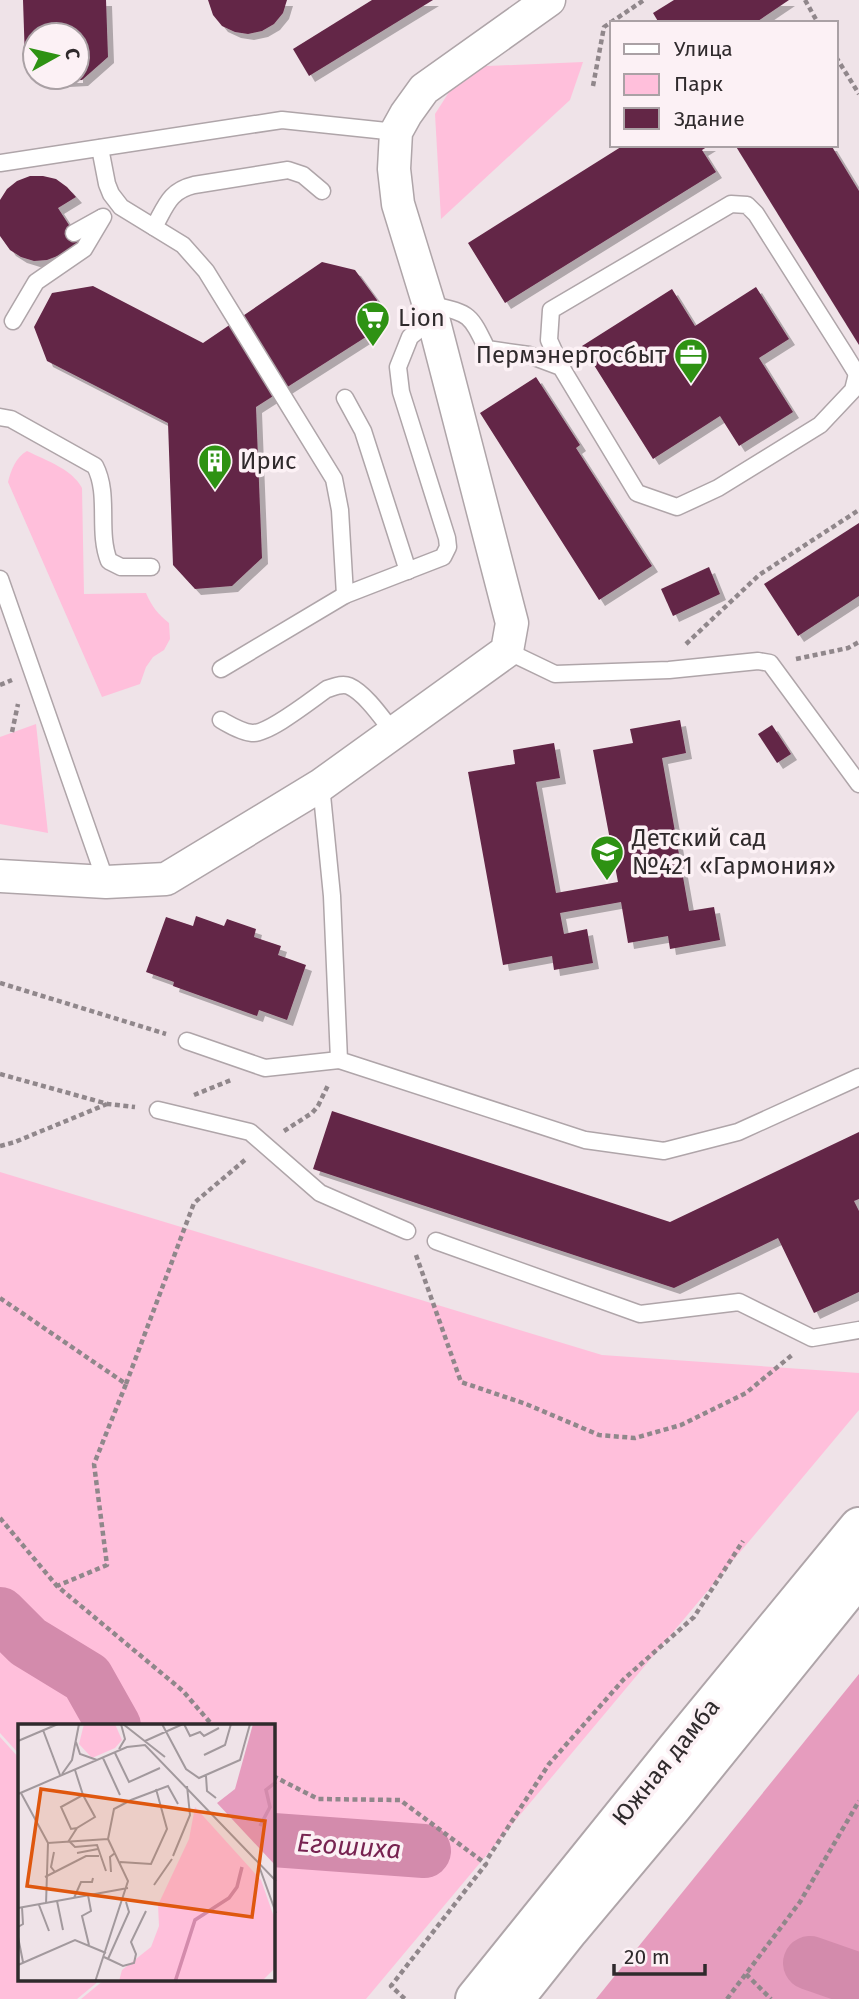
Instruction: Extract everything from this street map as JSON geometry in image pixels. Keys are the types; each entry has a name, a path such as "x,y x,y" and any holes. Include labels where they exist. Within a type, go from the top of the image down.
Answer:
{"main road":[{"name":"Южная дамба","path":"493,1993 674,1752 859,1527"},
{"name":"Южная дамба","path":"493,1993 859,1576"}],"street":[{"path":"0,876 106,882 166,879 321,785 507,651 512,623 431,311 398,204 394,169 396,132 424,89 542,2"}],"lane":[{"path":"0,163 282,120 396,132"},
{"path":"100,148 111,194 121,207 183,245 206,271 334,479 340,510 345,595"},
{"path":"154,227 170,199 180,188 288,170 303,175 321,191"},
{"path":"731,204 747,205 756,214 858,374 853,390 820,425 718,488 677,507 637,493 562,367 549,340 551,310 731,204"},
{"path":"74,233 121,207"},
{"path":"13,321 36,282 84,248 103,217"},
{"path":"221,669 345,595 443,557 447,538 401,392 398,367 410,337 431,311 461,312 473,321 487,349 529,355 562,367"},
{"path":"345,398 363,431 408,570"},
{"path":"0,417 11,419 95,466 101,478 104,549 109,561 121,567 151,567"},
{"path":"0,579 106,882"},
{"path":"507,651 555,674 669,670 758,661 771,663 859,784"},
{"path":"221,720 244,732 265,731 337,685 349,686 369,702 393,732"},
{"path":"321,785 332,896 339,1060"},
{"path":"187,1041 265,1068 339,1060 585,1140 664,1151 738,1132 859,1077"},
{"path":"158,1110 250,1132 320,1193 407,1231"},
{"path":"436,1241 640,1314 739,1301 812,1338 859,1330"},
{"path":"456,1999 493,1993"}],"path":[{"path":"613,21 644,0"},
{"path":"805,0 817,21"},
{"path":"593,86 604,27 610,23"},
{"path":"838,60 859,94"},
{"path":"669,670 676,654 759,575 859,510"},
{"path":"771,663 811,657 848,648 859,642"},
{"path":"0,983 187,1041"},
{"path":"0,1074 108,1104 158,1110 265,1068"},
{"path":"0,1146 108,1104"},
{"path":"57,1586 107,1565 94,1464 194,1203"},
{"path":"407,1231 461,1382 526,1404 599,1435 635,1438 681,1425 746,1394 812,1338"},
{"path":"0,1298 126,1384"},
{"path":"0,1518 57,1586 183,1692 212,1724"},
{"path":"405,1999 391,1986 487,1861 549,1764 624,1679 694,1617 743,1541"},
{"path":"275,1777 318,1799 400,1800 487,1861"},
{"path":"727,1999 800,1902 859,1801"},
{"path":"746,1974 771,1999"}],"green space":[{"path":"583,62 570,100 441,219 435,114 465,67"},
{"path":"27,451 65,471 78,481 82,488 84,594 146,593 156,610 169,623 170,639 164,650 153,657 146,667 140,684 102,697 8,482 15,464"},
{"path":"36,724 48,833 0,824 0,737"},
{"path":"0,1172 602,1355 859,1373 859,1410 366,1999 81,1999 102,1982 275,1982 275,1724 18,1724 18,1753 0,1733"},
{"path":"0,1737 18,1757 18,1982 98,1982 77,1999 0,1999"}],"shaded area":[{"path":"859,1674 859,1999 596,1999"}],"building":[{"path":"23,0 106,0 108,57 91,72 91,21 24,21"},
{"path":"208,0 287,0 283,13 274,24 262,31 248,34 222,26 213,15"},
{"path":"372,0 433,0 309,76 293,49"},
{"path":"674,0 789,0 758,21 658,21 653,13"},
{"path":"621,147 707,147 702,150 716,172 505,303 468,243"},
{"path":"736,147 832,147 859,191 859,345"},
{"path":"30,176 56,179 76,197 58,208 80,242 47,260 34,261 21,257 10,250 0,236 0,200 7,189 17,181"},
{"name":"Ирис","path":"322,262 355,270 377,300 369,335 256,407 262,558 232,586 195,589 173,565 168,423 47,361 34,327 52,293 93,286 203,343"},
{"name":"Пермэнергосбыт","path":"756,287 789,339 759,358 793,412 739,446 720,416 653,459 582,346 672,289 695,326"},
{"path":"536,377 580,445 576,448 652,566 599,600 480,413"},
{"path":"859,523 859,596 798,636 764,584"},
{"path":"709,567 720,594 673,616 661,589"},
{"path":"680,720 686,753 662,758 689,911 714,907 720,940 670,949 668,936 628,943 621,902 560,913 564,934 587,929 593,963 554,970 552,956 503,965 468,772 515,764 513,750 554,743 560,778 536,782 556,893 618,882 593,750 633,743 630,729"},
{"path":"772,725 791,754 777,763 758,734"},
{"path":"196,916 224,926 227,919 256,929 254,937 281,946 278,955 306,965 287,1020 259,1010 257,1016 173,986 174,982 146,972 166,917 193,926"},
{"path":"332,1111 670,1222 859,1132 859,1199 854,1201 859,1211 859,1292 814,1313 778,1238 674,1288 313,1169"}],"waterway":[{"name":"Егошиха","path":"0,1614 28,1642 87,1678 113,1724"},
{"name":"Егошиха","path":"275,1840 424,1851"},
{"name":"Егошиха","path":"810,1963 859,1980"}],"place":[{"name":"Lion","path":"373,348"},
{"name":"Пермэнергосбыт","path":"691,385"},
{"name":"Ирис","path":"215,491"},
{"name":"Детский сад №421 «Гармония»","path":"607,882"}]}
